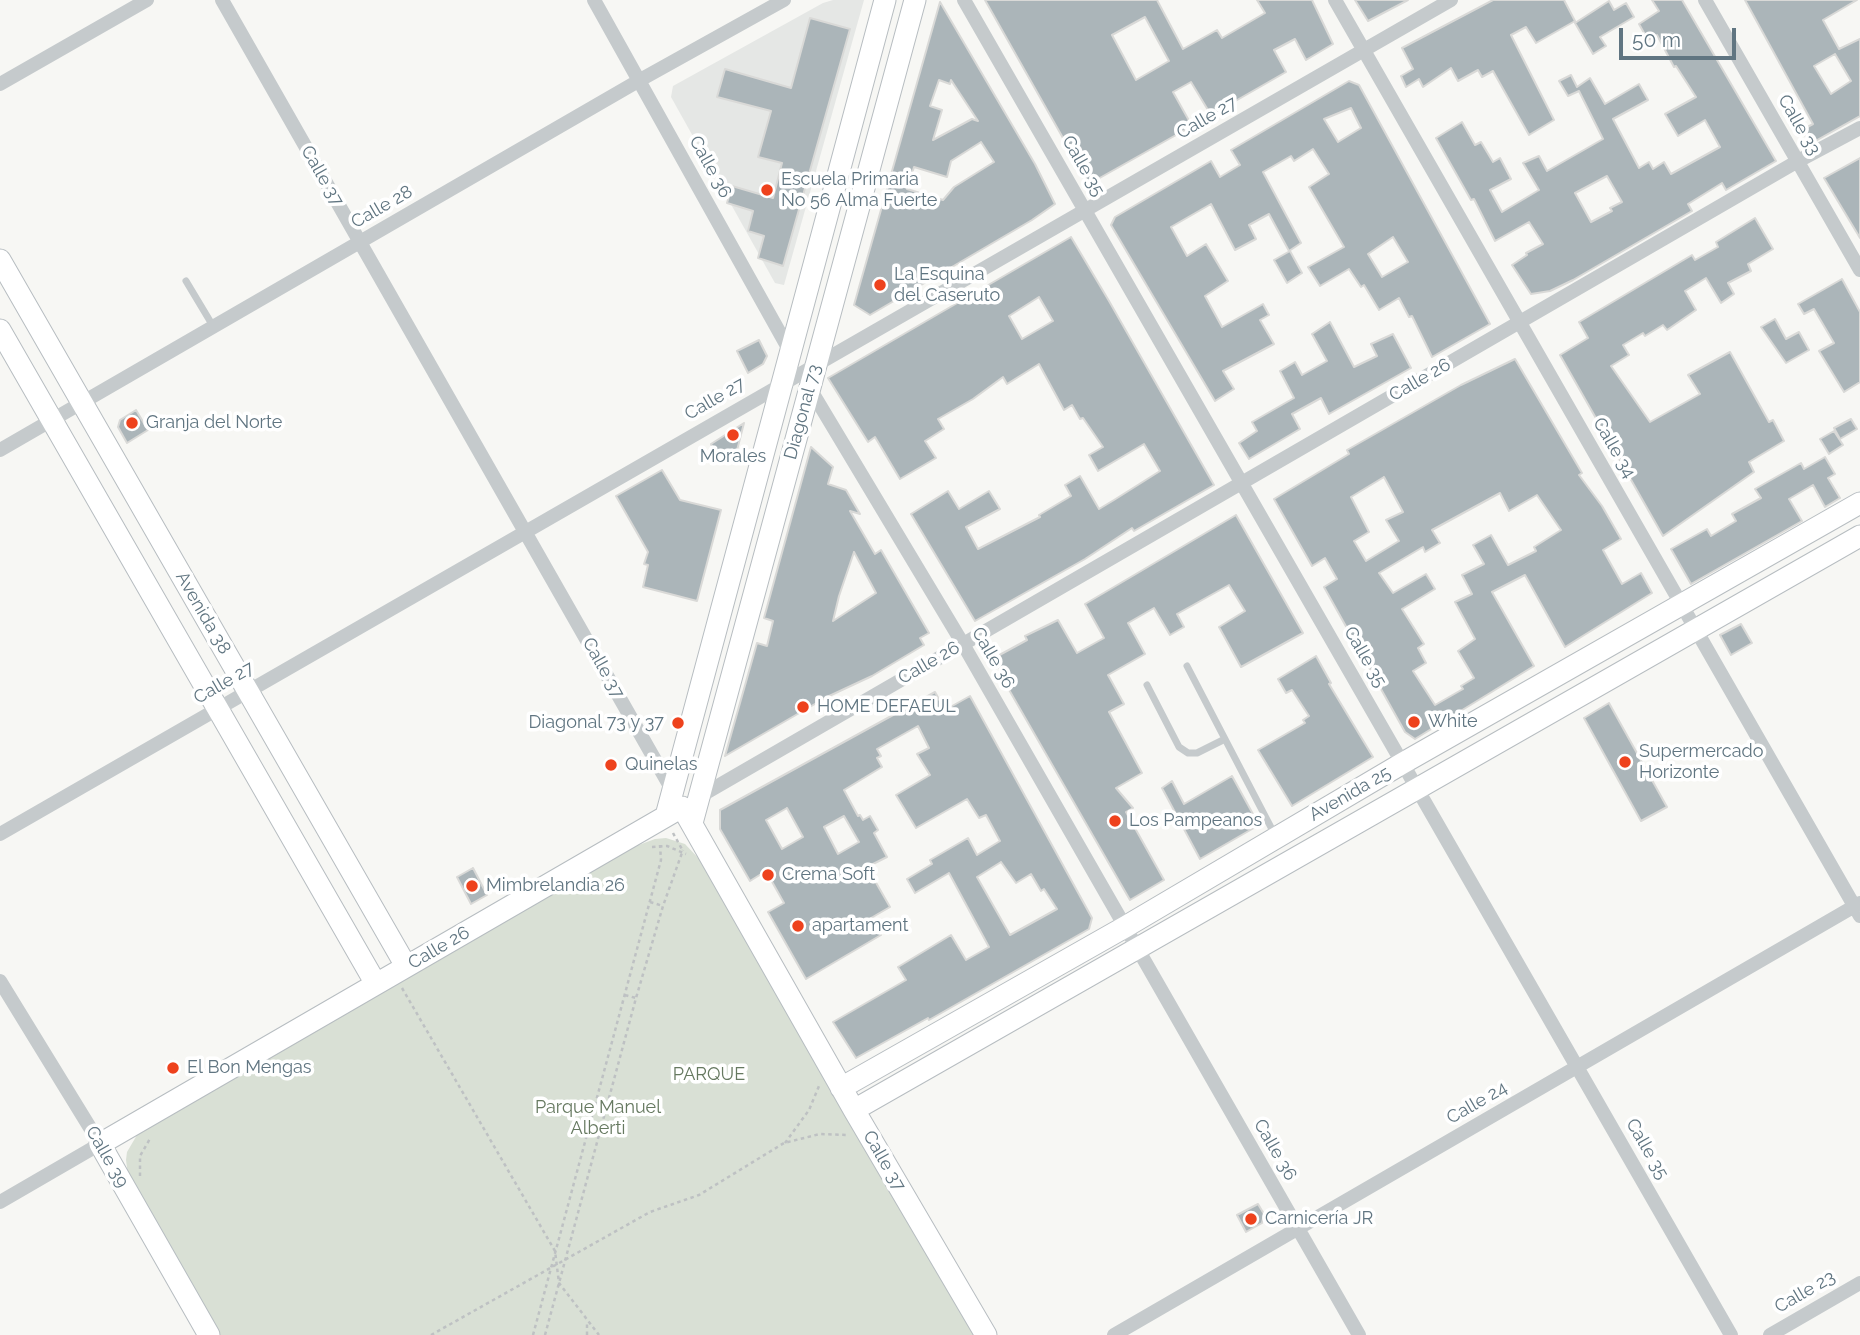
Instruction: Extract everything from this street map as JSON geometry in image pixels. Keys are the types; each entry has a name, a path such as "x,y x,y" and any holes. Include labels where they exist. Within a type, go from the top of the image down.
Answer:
{"main road":[{"name":"Diagonal 73","path":"802,377 791,353 886,0"},
{"name":"Diagonal 73","path":"682,807 802,377 915,0"},
{"name":"Avenida 38","path":"0,260 409,974"},
{"name":"Avenida 38","path":"0,330 218,709 384,989"},
{"name":"Avenida 25","path":"831,1084 1125,927 1404,763 1860,503"},
{"name":"Avenida 25","path":"854,1110 1860,536"},
{"name":"Calle 26","path":"100,1144 384,989 682,807"},
{"name":"Calle 37","path":"682,807 831,1084 854,1110 986,1335"},
{"name":"Calle 39","path":"100,1144 209,1335"}],"street":[{"path":"0,85 147,0"},
{"name":"Calle 37","path":"222,0 682,807"},
{"name":"Calle 36","path":"594,0 791,353"},
{"name":"Calle 28","path":"0,450 640,80 784,0"},
{"name":"Calle 35","path":"964,0 1731,1335"},
{"name":"Calle 34","path":"1335,0 1858,909"},
{"name":"Calle 27","path":"0,834 526,531 802,377 1086,209 1451,0"},
{"name":"Calle 33","path":"1705,0 1860,270"},
{"name":"Calle 26","path":"682,807 1798,161 1860,128"},
{"name":"Calle 36","path":"802,377 963,644 1359,1335"},
{"name":"Calle 24","path":"1114,1335 1858,909"},
{"name":"Calle 39","path":"0,981 100,1144"},
{"name":"Calle 26","path":"0,1202 100,1144"},
{"name":"Calle 23","path":"1770,1335 1860,1283"}],"lane":[{"path":"186,281 213,326"},
{"path":"1187,666 1276,838"},
{"path":"1147,685 1179,747 1188,753 1198,753 1225,739"}],"path":[{"path":"533,1335 661,860 660,845"},
{"path":"647,848 660,845 683,852 691,858"},
{"path":"545,1335 636,998 663,906 683,852"},
{"path":"650,902 663,906"},
{"path":"402,988 409,974"},
{"path":"384,989 402,988"},
{"path":"402,988 555,1251 559,1283 599,1335"},
{"path":"625,995 636,998"},
{"path":"784,1143 831,1084"},
{"path":"431,1335 650,1212 699,1195 784,1143 820,1134 853,1136"},
{"path":"143,1185 138,1164 151,1135"},
{"path":"587,1322 587,1335"}],"shaded area":[{"name":"Escuela Primaria No 56 Alma Fuerte","path":"833,0 864,0 784,285 775,283 671,97 673,86"}],"green space":[{"name":"Parque Manuel Alberti","path":"666,838 685,844 702,862 974,1335 220,1335 128,1175 127,1152 137,1135 153,1122 636,846"}],"building":[{"path":"985,0 1157,0 1183,49 1217,30 1222,38 1265,13 1257,0 1312,0 1333,44 1306,60 1295,39 1274,50 1286,72 1211,115 1191,82 1173,92 1192,126 1089,184","holes":["1145,17 1169,61 1136,80 1112,35"]},
{"path":"1355,0 1408,0 1368,21"},
{"path":"1493,0 1564,0 1575,21 1536,43 1526,27 1511,35 1554,120 1529,135 1493,71 1482,77 1478,70 1458,81 1451,68 1423,87 1419,79 1406,87 1401,76 1413,69 1402,48"},
{"path":"1652,0 1682,0 1776,161 1726,190 1722,183 1688,204 1692,211 1573,280 1550,291 1531,294 1512,265 1543,244 1529,222 1495,241 1474,199 1471,200 1436,138 1462,122 1475,145 1481,142 1493,162 1500,158 1511,179 1490,190 1502,212 1539,190 1523,163 1539,156 1547,171 1603,139 1579,91 1568,96 1559,81 1571,75 1577,87 1590,78 1605,104 1639,84 1648,100 1613,119 1639,168 1649,162 1653,169 1664,162 1671,174 1720,147 1705,120 1678,136 1665,114 1696,97 1676,66 1674,67 1657,35 1648,40 1639,24 1659,11","holes":["1607,176 1622,202 1610,208 1612,211 1591,222 1575,193"]},
{"path":"1745,0 1857,0 1823,20 1839,49 1860,39 1860,116 1810,144 1802,130 1813,124","holes":["1835,54 1851,81 1831,94 1814,66"]},
{"path":"1609,1 1614,10 1626,3 1634,17 1600,37 1606,46 1593,54 1575,23"},
{"path":"940,2 1035,164 1055,204 870,315 854,305","holes":["939,80 950,84 951,80 978,121 972,119 933,140 942,110 930,106","981,142 994,162 954,187 943,200 907,189 914,167 947,177 951,161"]},
{"path":"810,18 850,29 783,266 758,258 764,236 748,231 753,211 727,203 732,186 773,198 782,163 758,157 771,111 717,97 725,69 791,88"},
{"path":"1349,81 1359,85 1490,324 1432,357 1412,316 1409,317 1399,298 1379,310 1364,285 1361,287 1349,269 1320,286 1308,267 1344,247 1309,187 1329,174 1313,149 1294,161 1291,156 1263,172 1301,243 1289,251 1269,214 1249,225 1256,239 1235,250 1211,204 1171,227 1187,256 1206,244 1228,281 1205,296 1222,327 1263,304 1269,315 1260,320 1274,344 1223,371 1234,389 1215,401 1111,225 1115,217 1211,161 1220,177 1240,165 1231,150","holes":["1351,108 1361,128 1338,142 1324,119","1393,237 1408,262 1382,277 1368,254"]},
{"path":"1860,158 1860,238 1824,178"},
{"path":"1755,218 1773,249 1748,264 1751,271 1728,283 1734,294 1721,303 1706,278 1685,291 1696,310 1667,330 1663,325 1623,345 1629,355 1611,366 1650,422 1700,394 1688,375 1730,352 1769,422 1773,420 1784,441 1749,462 1754,472 1663,536 1560,355 1588,338 1579,322 1692,255 1695,260 1718,247 1716,242"},
{"path":"1071,237 1214,485 1134,531 1132,528 1085,559 975,621 911,514 948,491 959,509 989,491 1000,509 966,527 978,549 1040,517 1039,515 1071,496 1065,485 1080,476 1099,509 1160,471 1144,444 1098,471 1089,455 1103,447 1072,405 1064,410 1039,364 1007,384 1003,377 973,399 938,419 944,429 925,441 936,458 900,479 875,437 868,442 828,378","holes":["1039,297 1053,321 1022,339 1009,316"]},
{"path":"1290,251 1302,273 1287,283 1274,260"},
{"path":"1842,279 1860,312 1860,382 1844,392 1819,351 1834,343 1814,309 1804,314 1798,304"},
{"path":"1775,319 1786,339 1799,332 1809,350 1786,363 1761,327"},
{"path":"1330,322 1354,367 1377,356 1371,344 1393,334 1411,368 1329,414 1321,398 1292,414 1300,429 1249,459 1239,443 1257,431 1252,422 1294,398 1280,371 1295,362 1302,375 1327,361 1312,334"},
{"path":"759,340 767,356 763,364 748,373 737,351"},
{"path":"1515,359 1582,473 1579,475 1602,506 1621,539 1603,550 1622,584 1641,573 1652,593 1565,647 1525,575 1492,592 1534,666 1415,739 1405,732 1324,587 1337,579 1325,558 1312,566 1274,499 1349,454 1347,450 1461,385","holes":["1384,477 1403,512 1386,520 1399,541 1366,561 1354,541 1369,532 1351,497","1500,493 1509,511 1537,495 1561,530 1534,547 1536,551 1508,565 1491,535 1473,545 1484,564 1462,575 1472,594 1455,602 1475,639 1458,651 1474,678 1461,686 1463,689 1435,705 1413,671 1426,663 1418,648 1424,644 1402,609 1435,589 1426,574 1393,593 1379,573 1423,547 1425,552 1440,543 1432,530"]},
{"name":"Granja del Norte","path":"136,410 148,430 127,443 118,427 120,420"},
{"path":"1851,419 1857,429 1840,439 1834,428"},
{"name":"Morales","path":"744,423 734,462 717,457 711,444"},
{"path":"1834,431 1843,445 1829,454 1820,439"},
{"path":"811,447 833,467 828,484 846,490 860,514 850,511 875,554 881,550 929,633 920,638 924,645 725,756 757,643 767,646 773,621 764,618","holes":["854,552 876,593 833,621"]},
{"path":"1825,457 1835,474 1828,478 1840,498 1825,507 1813,485 1789,499 1802,521 1691,584 1671,549 1707,529 1711,536 1736,521 1732,514 1761,498 1755,489 1801,463 1804,469"},
{"path":"662,470 680,500 721,510 697,601 643,587 648,565 644,564 648,552 616,496"},
{"path":"1236,515 1303,633 1241,667 1219,627 1245,611 1229,585 1177,614 1184,627 1170,635 1154,608 1128,623 1145,654 1108,675 1124,704 1109,712 1142,773 1116,788 1133,808 1126,812 1164,880 1130,900 1008,688 1010,687 994,658 1027,640 1025,636 1058,620 1077,653 1104,638 1085,604"},
{"path":"1741,624 1752,643 1731,655 1720,635"},
{"path":"1316,656 1331,683 1329,684 1373,757 1292,806 1258,750 1305,723 1303,720 1309,716 1292,690 1286,693 1278,679"},
{"path":"935,692 945,710 970,696 1092,918 1089,929 929,1020 928,1018 856,1058 833,1022 906,980 898,967 951,935 966,960 989,947 949,873 915,893 907,879 932,864 930,860 968,838 977,855 1000,841 986,815 979,818 967,799 916,828 896,795 930,775 917,754 929,748 918,726 877,749 881,756 877,758 882,767 844,790 858,816 863,820 870,816 878,830 874,833 887,857 867,867 890,907 871,918 881,935 806,979 768,912 784,903 766,871 750,881 720,829 720,810","holes":["787,808 803,837 782,849 766,820","844,816 859,842 838,854 824,827","1001,862 1016,883 1031,874 1041,891 1044,889 1057,909 1010,935 977,877"]},
{"name":"Supermercado Horizonte","path":"1609,703 1667,807 1641,821 1584,718"},
{"path":"1232,776 1259,825 1200,859 1162,788 1172,781 1184,804"},
{"name":"Mimbrelandia 26","path":"473,868 487,895 471,904 457,877"},
{"name":"Carnicería JR","path":"1258,1204 1264,1214 1262,1223 1246,1232 1237,1215"}],"place":[{"name":"Escuela Primaria No 56 Alma Fuerte","path":"767,190"},
{"name":"La Esquina del Caseruto","path":"880,285"},
{"name":"Granja del Norte","path":"132,423"},
{"name":"Morales","path":"733,435"},
{"name":"HOME DEFAEUL","path":"803,707"},
{"name":"White","path":"1414,722"},
{"name":"Diagonal 73 y 37","path":"678,723"},
{"name":"Supermercado Horizonte","path":"1625,762"},
{"name":"Quinelas","path":"611,765"},
{"name":"Los Pampeanos","path":"1115,821"},
{"name":"Crema Soft","path":"768,875"},
{"name":"Mimbrelandia 26","path":"472,886"},
{"name":"apartament","path":"798,926"},
{"name":"El Bon Mengas","path":"173,1068"},
{"name":"Carnicería JR","path":"1251,1219"}],"park label":[{"name":"PARQUE","path":"709,1075"}]}
